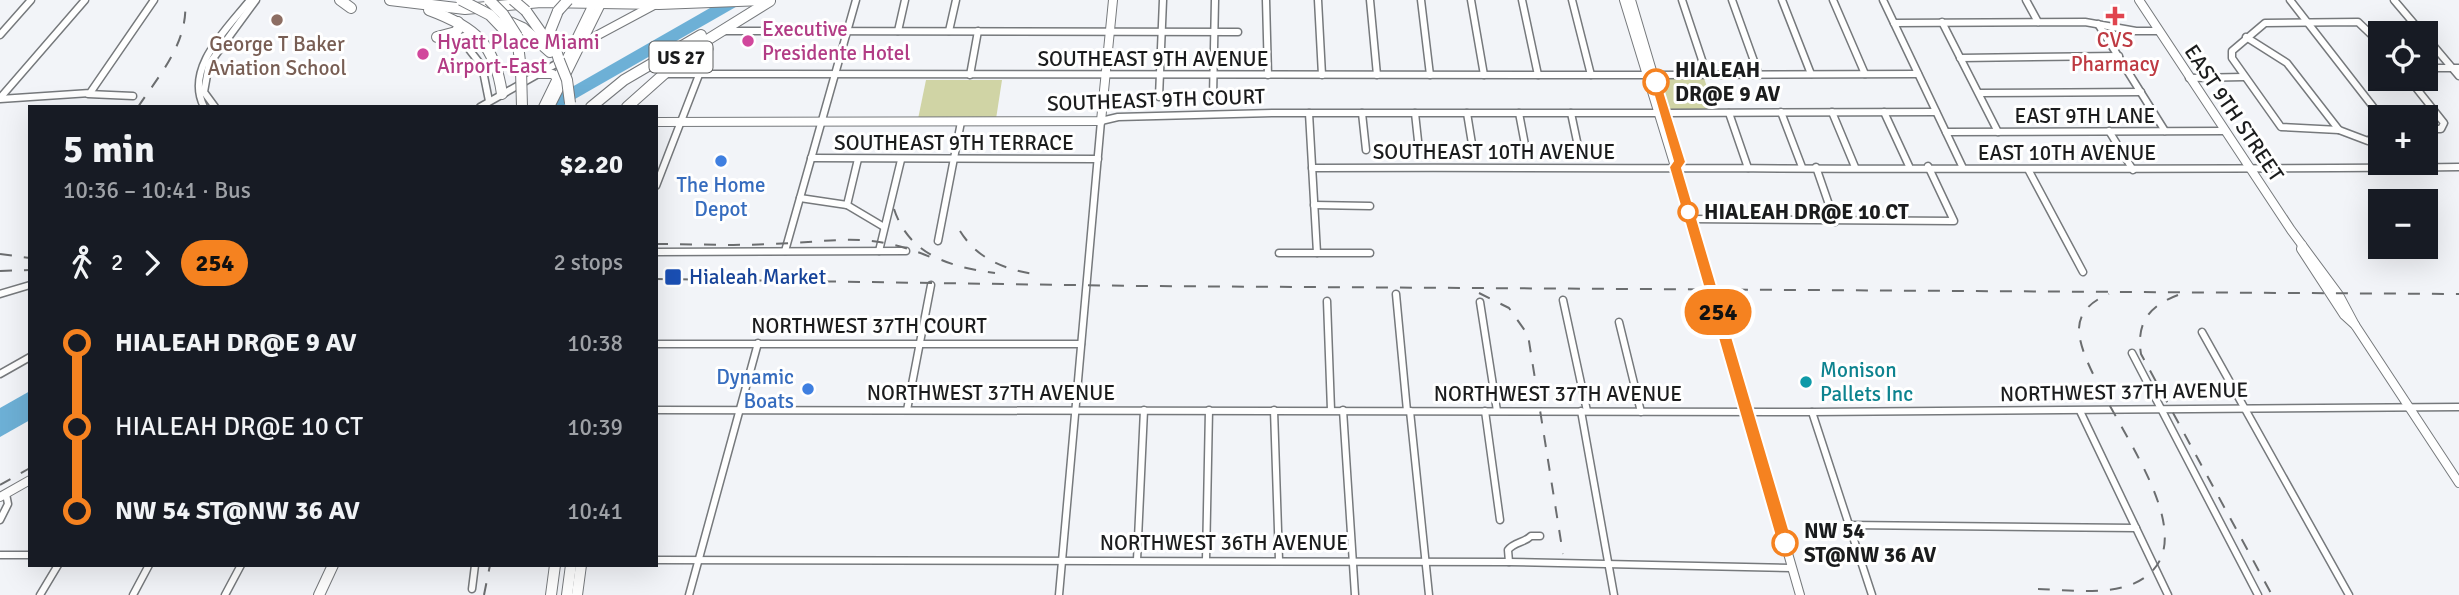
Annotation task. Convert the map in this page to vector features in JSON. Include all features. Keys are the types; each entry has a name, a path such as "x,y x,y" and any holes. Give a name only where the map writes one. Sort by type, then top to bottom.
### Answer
{"highway":[{"path":"340,0 352,8"},
{"path":"390,0 454,9 513,23 528,31 563,59 569,105"},
{"path":"432,0 495,0"},
{"path":"461,0 490,15 515,37"},
{"path":"489,0 503,14 521,55 522,105"},
{"path":"513,0 526,11 564,71"},
{"path":"553,50 550,31 558,11 568,0"},
{"name":"US 27","path":"623,105 701,35 734,11 757,0"},
{"path":"454,9 534,2 659,4 769,0"},
{"name":"US 27","path":"623,105 719,30 769,0"},
{"path":"718,2 734,11"},
{"path":"417,4 471,28 496,62 502,94"},
{"path":"437,37 456,32 460,26 458,22"},
{"path":"593,105 624,80 701,35"},
{"path":"461,39 471,36 480,38"},
{"path":"318,595 332,567"},
{"path":"551,595 555,567"},
{"path":"568,595 571,567"},
{"path":"577,595 581,567"}],"main road":[{"path":"1101,121 1113,0"},
{"path":"1623,0 1638,50 1662,112 1671,163 1675,167 1748,411 1800,595"},
{"path":"1631,0 1649,75"},
{"name":"EAST 9TH STREET","path":"2139,0 2302,246 2301,249 2334,293 2459,483"},
{"path":"551,105 591,25 600,1"},
{"path":"544,105 557,79 563,59 600,1"},
{"path":"563,59 632,12 632,7 627,4"},
{"path":"591,25 597,29 612,26 659,4"},
{"path":"581,27 582,44"},
{"path":"539,74 553,75 557,79"},
{"name":"SOUTHEAST 9TH COURT","path":"658,122 1101,121"},
{"path":"3,496 28,481"}],"street":[{"path":"0,35 31,0"},
{"path":"0,99 85,0"},
{"path":"89,94 154,0"},
{"path":"203,105 195,89 206,64 250,0"},
{"path":"214,105 204,89 206,64 256,0"},
{"path":"785,251 856,0"},
{"path":"898,31 905,0"},
{"path":"949,31 956,0"},
{"path":"1159,97 1163,0"},
{"path":"1213,97 1215,0"},
{"path":"1266,0 1268,75"},
{"path":"1318,0 1322,75"},
{"path":"1370,0 1377,75"},
{"path":"1421,0 1430,75"},
{"path":"1471,0 1484,75"},
{"path":"1522,0 1538,75"},
{"path":"1572,0 1591,75"},
{"path":"1682,0 1707,75"},
{"path":"1732,0 1759,75"},
{"path":"1782,0 1811,74"},
{"path":"1833,0 1865,74"},
{"path":"1883,0 1963,168"},
{"path":"2026,0 2038,22"},
{"path":"2290,0 2372,105"},
{"path":"2394,0 2412,21"},
{"path":"1942,22 1998,132"},
{"path":"1894,23 2038,22 2098,24 2136,31 2159,31"},
{"path":"2368,32 2358,22 2265,23 2232,51 2232,58 2278,125 2293,130 2339,130 2368,141"},
{"path":"2098,24 2165,131"},
{"path":"719,30 1238,32"},
{"path":"970,75 978,32"},
{"path":"2246,37 2287,63 2339,130"},
{"path":"461,39 481,63 489,101"},
{"path":"658,181 709,49"},
{"path":"2438,50 2459,76"},
{"path":"1960,58 2119,56"},
{"path":"483,105 563,59"},
{"name":"SOUTHEAST 9TH AVENUE","path":"661,74 1918,74"},
{"path":"2189,78 2244,77"},
{"path":"2419,91 2430,105"},
{"path":"1979,93 2141,92"},
{"path":"0,99 89,94 133,96"},
{"path":"1781,112 1802,167"},
{"path":"1832,112 1855,167"},
{"path":"1884,112 1909,166"},
{"name":"SOUTHEAST 9TH COURT","path":"1101,121 1118,117 1309,113 1936,112"},
{"path":"1309,113 1317,253"},
{"path":"1362,113 1366,150"},
{"path":"1415,113 1419,150"},
{"path":"1467,113 1473,150"},
{"path":"1519,113 1526,150"},
{"path":"1571,113 1579,150"},
{"path":"1729,113 1748,167"},
{"path":"2438,114 2444,127 2438,128"},
{"path":"1059,595 1101,121"},
{"path":"938,241 961,122"},
{"path":"2109,131 2133,170"},
{"name":"EAST 9TH LANE","path":"1945,132 2225,131"},
{"name":"SOUTHEAST 9TH TERRACE","path":"811,158 1098,159"},
{"path":"847,205 858,159"},
{"path":"879,251 901,159"},
{"path":"1690,219 1954,221 1928,166"},
{"name":"EAST 10TH AVENUE","path":"1675,167 1928,166 2029,171 2459,167"},
{"name":"SOUTHEAST 10TH AVENUE","path":"1312,168 1675,167"},
{"path":"1816,167 1835,222"},
{"path":"2029,171 2083,272"},
{"path":"800,198 847,205 884,227"},
{"path":"1314,205 1370,206"},
{"path":"658,252 906,251"},
{"path":"1279,253 1370,253"},
{"path":"907,410 931,285"},
{"path":"0,294 28,286"},
{"path":"1396,294 1429,595"},
{"path":"1563,300 1614,595"},
{"path":"1327,301 1331,410"},
{"path":"1480,302 1497,411"},
{"path":"1619,322 1641,412"},
{"path":"2202,332 2349,595"},
{"name":"NORTHWEST 37TH COURT","path":"658,344 1081,344"},
{"path":"689,595 758,344"},
{"path":"2132,353 2258,595"},
{"path":"0,374 28,358"},
{"name":"NORTHWEST 37TH AVENUE","path":"658,410 1812,412 2459,407"},
{"path":"1137,560 1144,410"},
{"path":"1206,560 1209,410"},
{"path":"1274,410 1279,560"},
{"path":"1343,410 1355,595"},
{"path":"1485,411 1500,520"},
{"path":"2080,411 2168,595"},
{"path":"1812,412 1872,595"},
{"path":"0,520 8,504 3,496"},
{"path":"1849,525 2136,528"},
{"path":"1509,562 1508,550 1512,545 1525,542 1531,536 1540,536"},
{"path":"0,555 28,555"},
{"name":"NORTHWEST 36TH AVENUE","path":"658,560 1608,562 1792,568"},
{"path":"40,595 57,567"},
{"path":"133,595 148,567"},
{"path":"225,595 240,567"},
{"path":"472,589 475,567"}],"green space":[{"path":"1658,78 1704,78 1714,109 1667,109"},
{"path":"926,80 1002,80 996,119 918,119"}],"water":[{"path":"724,0 748,0 564,105 540,105"},
{"path":"28,392 28,421 0,437 0,408"}],"railway":[{"path":"139,105 178,44 185,15 185,0"},
{"path":"894,209 910,238 933,256 962,267 995,273"},
{"path":"960,231 975,249 994,262 1039,275"},
{"path":"658,244 756,245 835,240 872,241 891,244 935,259"},
{"path":"0,254 28,258"},
{"path":"0,271 28,270"},
{"path":"658,279 1140,286 2459,294"},
{"path":"1479,293 1509,308 1528,335 1563,554"},
{"path":"2038,589 2111,590 2133,584 2158,563 2165,535 2158,501 2085,355 2079,328 2082,316 2089,306 2109,294"},
{"path":"2178,295 2159,304 2147,317 2141,333 2141,354 2272,595"},
{"path":"0,485 28,469"},
{"path":"484,595 490,567"}],"bus line":[{"name":"254","path":"1656,82 1679,162 1675,167 1785,543"}],"place":[{"name":"CVS Pharmacy","path":"2115,16"},
{"name":"George T Baker Aviation School","path":"277,20"},
{"name":"Executive Presidente Hotel","path":"748,41"},
{"name":"Hyatt Place Miami Airport-East","path":"423,54"},
{"name":"HIALEAH DR@E 9 AV","path":"1656,82"},
{"name":"The Home Depot","path":"721,161"},
{"name":"HIALEAH DR@E 10 CT","path":"1688,212"},
{"name":"Hialeah Market","path":"673,277"},
{"name":"Monison Pallets Inc","path":"1806,382"},
{"name":"Dynamic Boats","path":"808,389"},
{"name":"NW 54 ST@NW 36 AV","path":"1785,543"}]}
